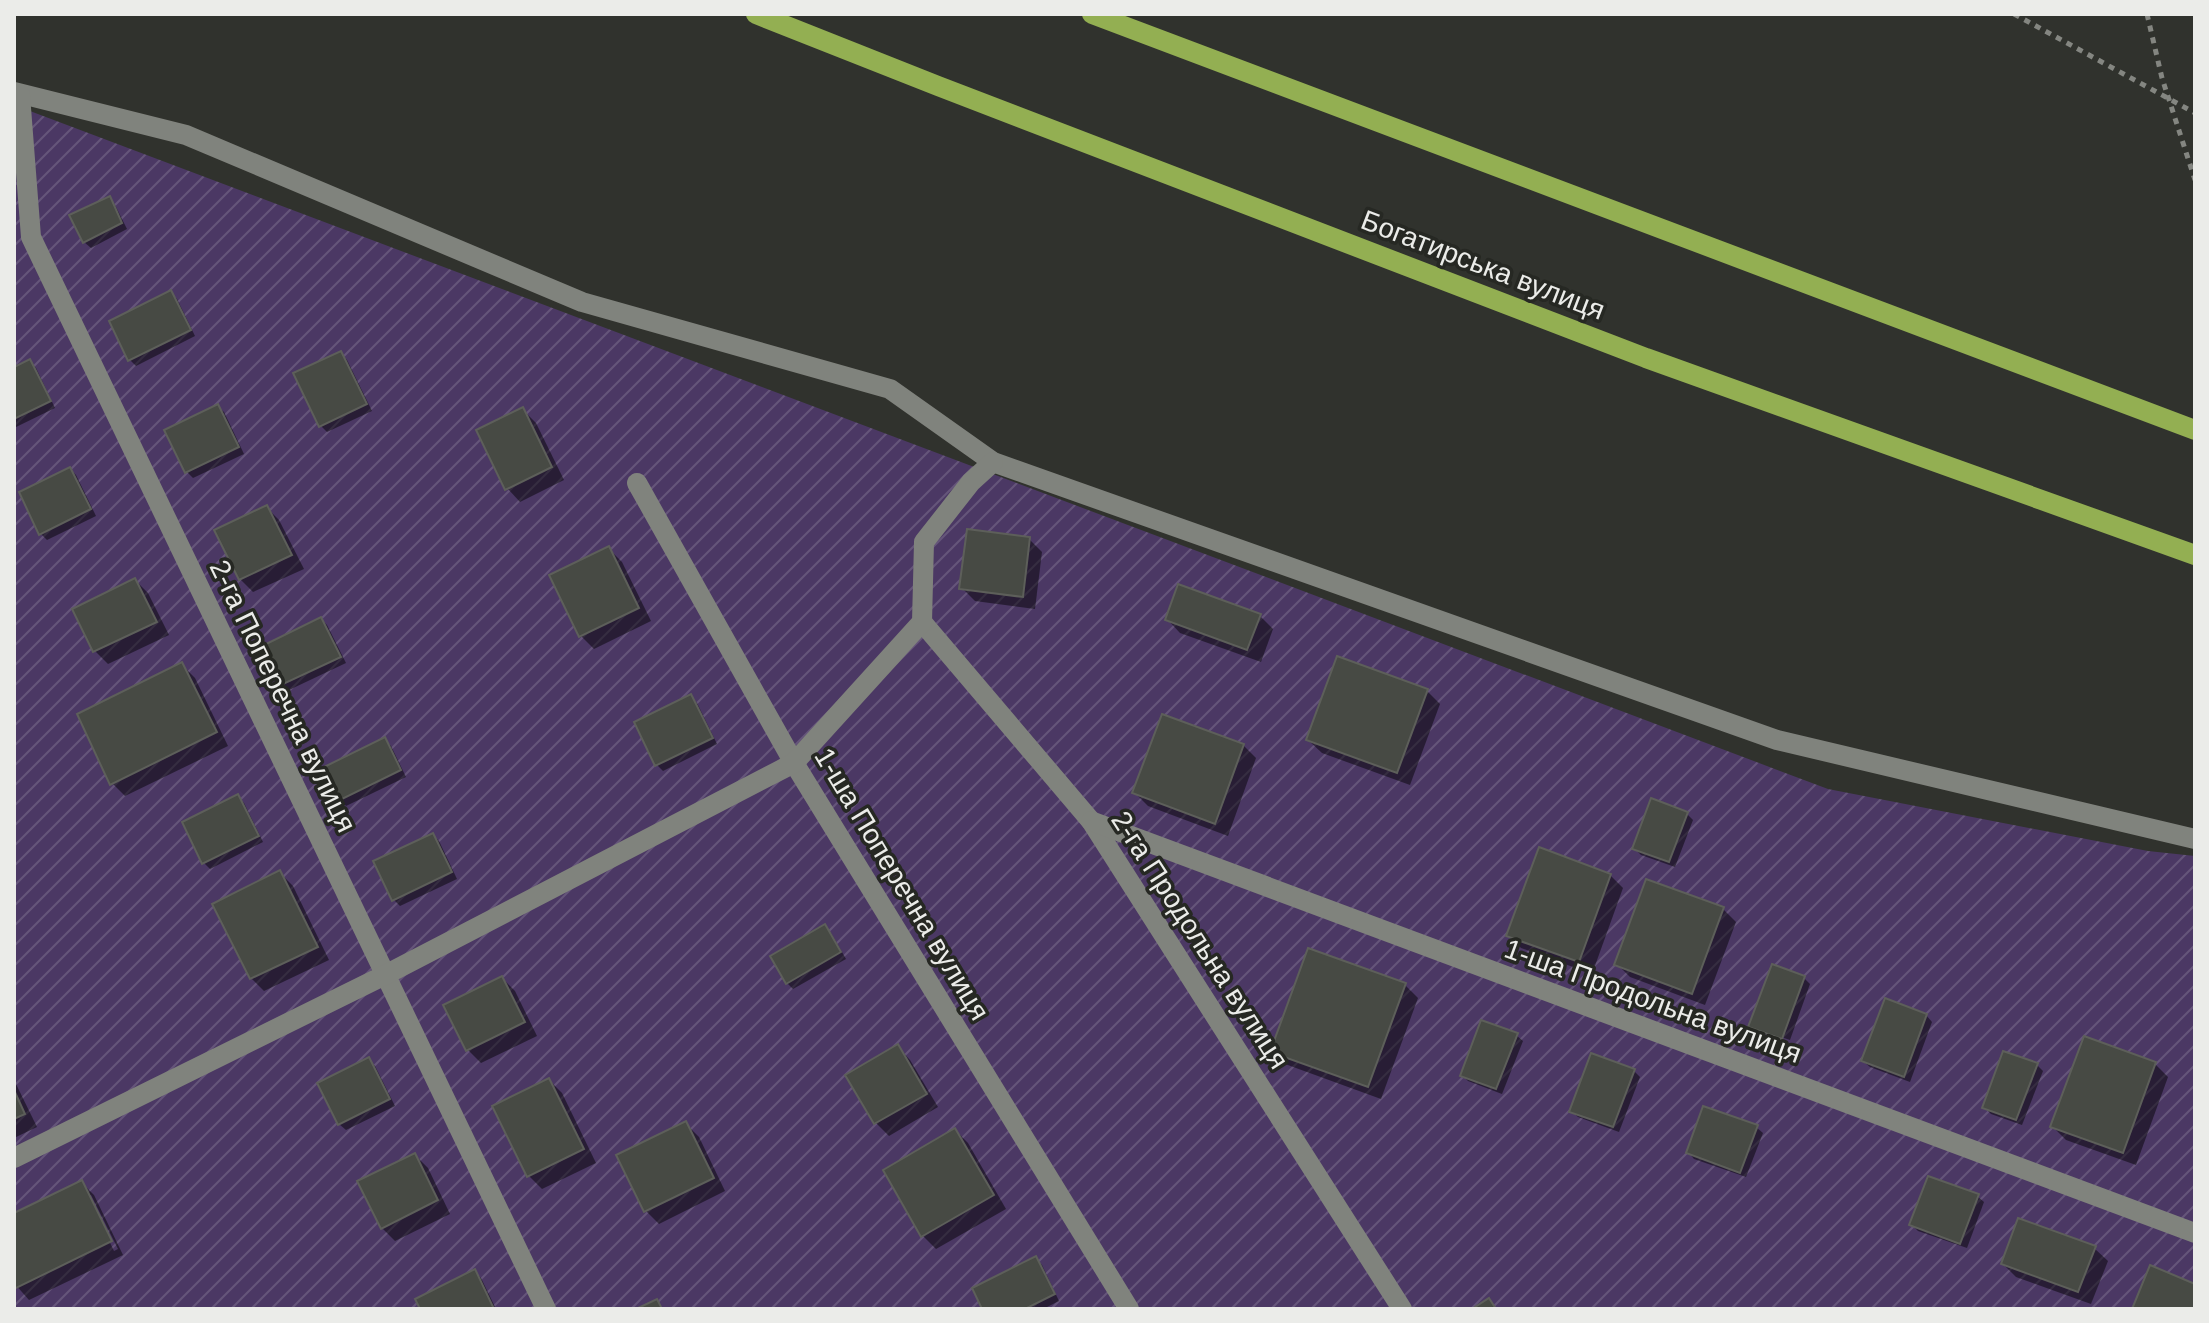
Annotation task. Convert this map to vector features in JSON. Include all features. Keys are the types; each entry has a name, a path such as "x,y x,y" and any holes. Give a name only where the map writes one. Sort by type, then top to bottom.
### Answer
{"main road":[{"name":"Богатирська вулиця","path":"756,14 1646,358 2195,555"},
{"path":"1092,14 2195,430"}],"street":[{"path":"17,93 186,135 582,302 890,389 993,462 1777,740 2195,839"},
{"name":"2-га Поперечна вулиця","path":"17,93 31,237 546,1309"},
{"path":"14,1158 387,974 794,763 922,622 924,542 971,482 993,462"},
{"name":"1-ша Поперечна вулиця","path":"637,483 794,763 1129,1309"},
{"name":"2-га Продольна вулиця","path":"922,622 1091,821 1402,1309"},
{"name":"1-ша Продольна вулиця","path":"1091,821 2195,1233"}],"path":[{"path":"2014,14 2195,113"},
{"path":"2147,14 2168,98 2195,180"}],"shaded area":[{"path":"14,105 1828,789 2148,851 2195,856 2195,1309 14,1309"}],"building":[{"path":"110,196 122,223 83,243 69,215"},
{"path":"171,290 191,330 128,361 109,321"},
{"path":"341,351 367,404 319,427 293,373"},
{"path":"30,359 51,401 14,419 14,367"},
{"path":"218,404 239,447 185,473 164,430"},
{"path":"523,407 552,467 505,490 476,430"},
{"path":"70,467 91,509 39,535 19,492"},
{"path":"267,505 292,555 239,580 214,530"},
{"path":"967,529 1030,537 1023,597 959,589"},
{"path":"609,546 639,608 579,637 549,575"},
{"path":"135,578 157,622 93,652 72,609"},
{"path":"1178,584 1261,614 1247,650 1165,620"},
{"path":"321,617 341,657 281,685 262,646"},
{"path":"1337,656 1428,689 1397,773 1306,740"},
{"path":"182,662 217,732 110,785 77,714"},
{"path":"691,694 713,738 655,766 634,722"},
{"path":"1162,714 1244,744 1215,824 1132,793"},
{"path":"385,737 401,770 338,801 322,768"},
{"path":"238,794 259,836 202,864 182,822"},
{"path":"1651,798 1688,812 1669,862 1632,849"},
{"path":"433,833 452,872 392,901 373,861"},
{"path":"1539,847 1611,874 1579,962 1506,936"},
{"path":"280,870 318,947 250,979 212,904"},
{"path":"1646,879 1724,907 1692,994 1614,965"},
{"path":"825,924 841,952 786,984 770,956"},
{"path":"1308,948 1406,983 1368,1087 1270,1052"},
{"path":"1772,964 1805,976 1782,1039 1748,1027"},
{"path":"502,976 525,1022 466,1051 443,1005"},
{"path":"1885,998 1927,1014 1904,1077 1861,1061"},
{"path":"1481,1020 1518,1033 1496,1089 1460,1076"},
{"path":"2084,1036 2156,1062 2123,1153 2050,1127"},
{"path":"898,1044 927,1094 874,1124 845,1075"},
{"path":"2003,1051 2038,1063 2016,1120 1982,1108"},
{"path":"1591,1053 1635,1069 1613,1127 1569,1112"},
{"path":"369,1057 390,1099 338,1125 317,1083"},
{"path":"549,1078 584,1149 527,1177 492,1106"},
{"path":"14,1090 25,1114 14,1119"},
{"path":"1703,1106 1758,1125 1740,1173 1686,1153"},
{"path":"686,1121 714,1178 644,1212 616,1155"},
{"path":"955,1128 994,1195 921,1237 883,1170"},
{"path":"415,1153 438,1200 381,1229 357,1181"},
{"path":"1928,1176 1979,1194 1960,1244 1909,1225"},
{"path":"82,1180 112,1241 14,1289 14,1213"},
{"path":"2018,1218 2096,1246 2078,1292 2001,1264"},
{"path":"1036,1256 1055,1294 1025,1309 982,1309 972,1288"},
{"path":"2150,1265 2195,1284 2195,1309 2132,1309"},
{"path":"475,1269 494,1309 420,1309 415,1299"},
{"path":"1489,1298 1496,1309 1472,1309"},
{"path":"657,1299 662,1309 636,1309"}]}
